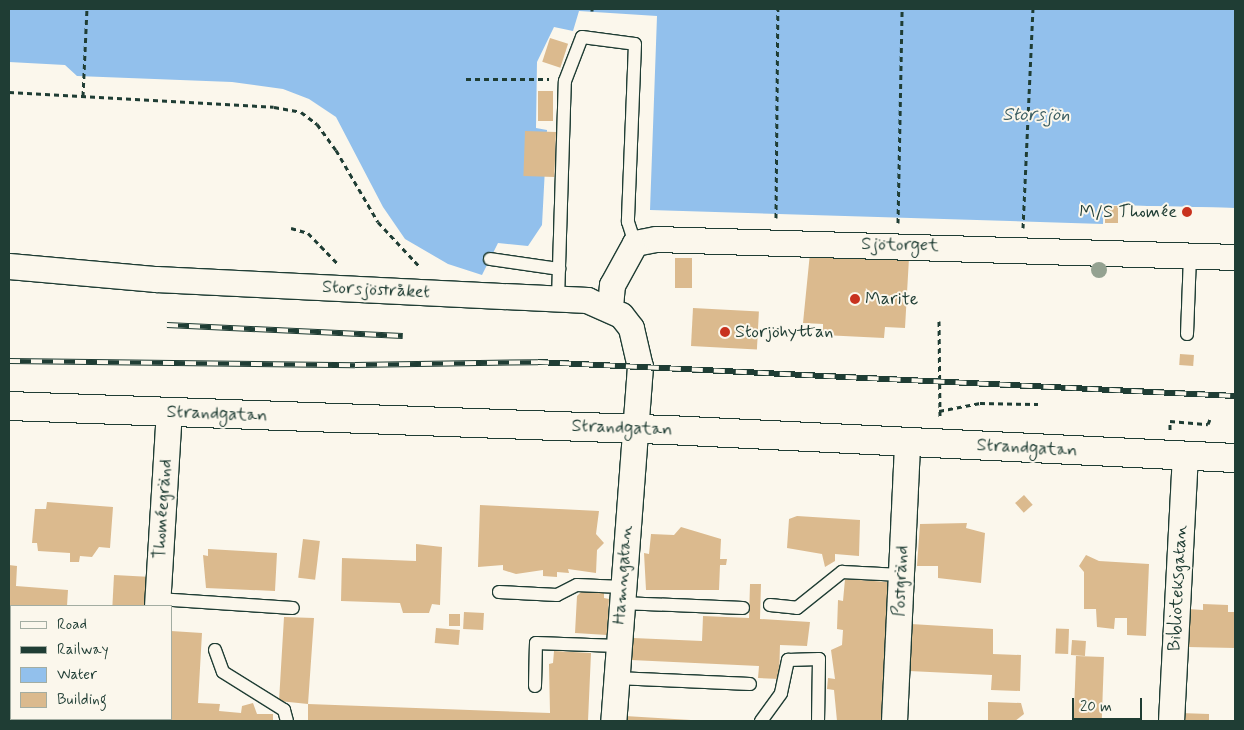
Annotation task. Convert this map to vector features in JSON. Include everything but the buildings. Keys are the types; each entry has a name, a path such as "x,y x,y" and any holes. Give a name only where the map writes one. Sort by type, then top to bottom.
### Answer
{"main road":[{"name":"Strandgatan","path":"9,406 634,429 1235,458"}],"street":[{"name":"Sjötorget","path":"635,243 656,239 1235,257"},
{"path":"634,429 640,366 637,344 631,328 610,307 612,285 635,243"},
{"name":"Storsjöstråket","path":"9,266 356,289 558,299 610,307"},
{"name":"Thoméegränd","path":"158,602 169,412"},
{"name":"Hamngatan","path":"613,721 634,429"},
{"name":"Postgränd","path":"894,721 907,441"},
{"name":"Biblioteksgatan","path":"1171,721 1185,456"}],"lane":[{"path":"558,299 564,81 582,38 635,44 628,222 635,243"},
{"path":"1187,334 1190,255"},
{"path":"490,259 559,269"},
{"path":"770,605 797,608 842,572 901,575"},
{"path":"498,592 557,595 577,585 621,595 743,608"},
{"path":"158,602 293,608"},
{"path":"535,686 536,643 618,646"},
{"path":"215,650 223,672 284,710 287,721"},
{"path":"761,721 781,693 788,660 819,659 818,721"},
{"path":"616,678 750,684"}],"path":[{"path":"83,96 86,9"},
{"path":"776,214 778,9"},
{"path":"898,218 902,9"},
{"path":"1024,222 1033,9"},
{"path":"466,79 564,81"},
{"path":"9,92 301,112 317,124 336,150 395,243 454,294"},
{"path":"291,228 301,228 321,244 356,289"},
{"path":"939,321 938,411 942,443"},
{"path":"938,411 980,403 1038,404"}],"water":[{"name":"Storsjön","path":"9,9 1235,9 1235,208 1104,205 1103,224 650,210 657,16 579,11 573,31 554,27 537,62 536,128 547,130 542,225 528,246 498,243 482,275 448,264 405,239 383,207 336,117 309,99 283,89 232,82 77,76 65,65 9,62"}],"pier":[{"path":"1104,205 1235,208 1235,210 1106,207 1103,224"}],"railway":[{"path":"167,325 403,336"},
{"path":"9,361 355,365 538,362 1235,396"}],"place":[{"name":"M/S Thomée","path":"1187,212"},
{"name":"Marite","path":"855,299"},
{"name":"Storjöhyttan","path":"725,332"}]}
